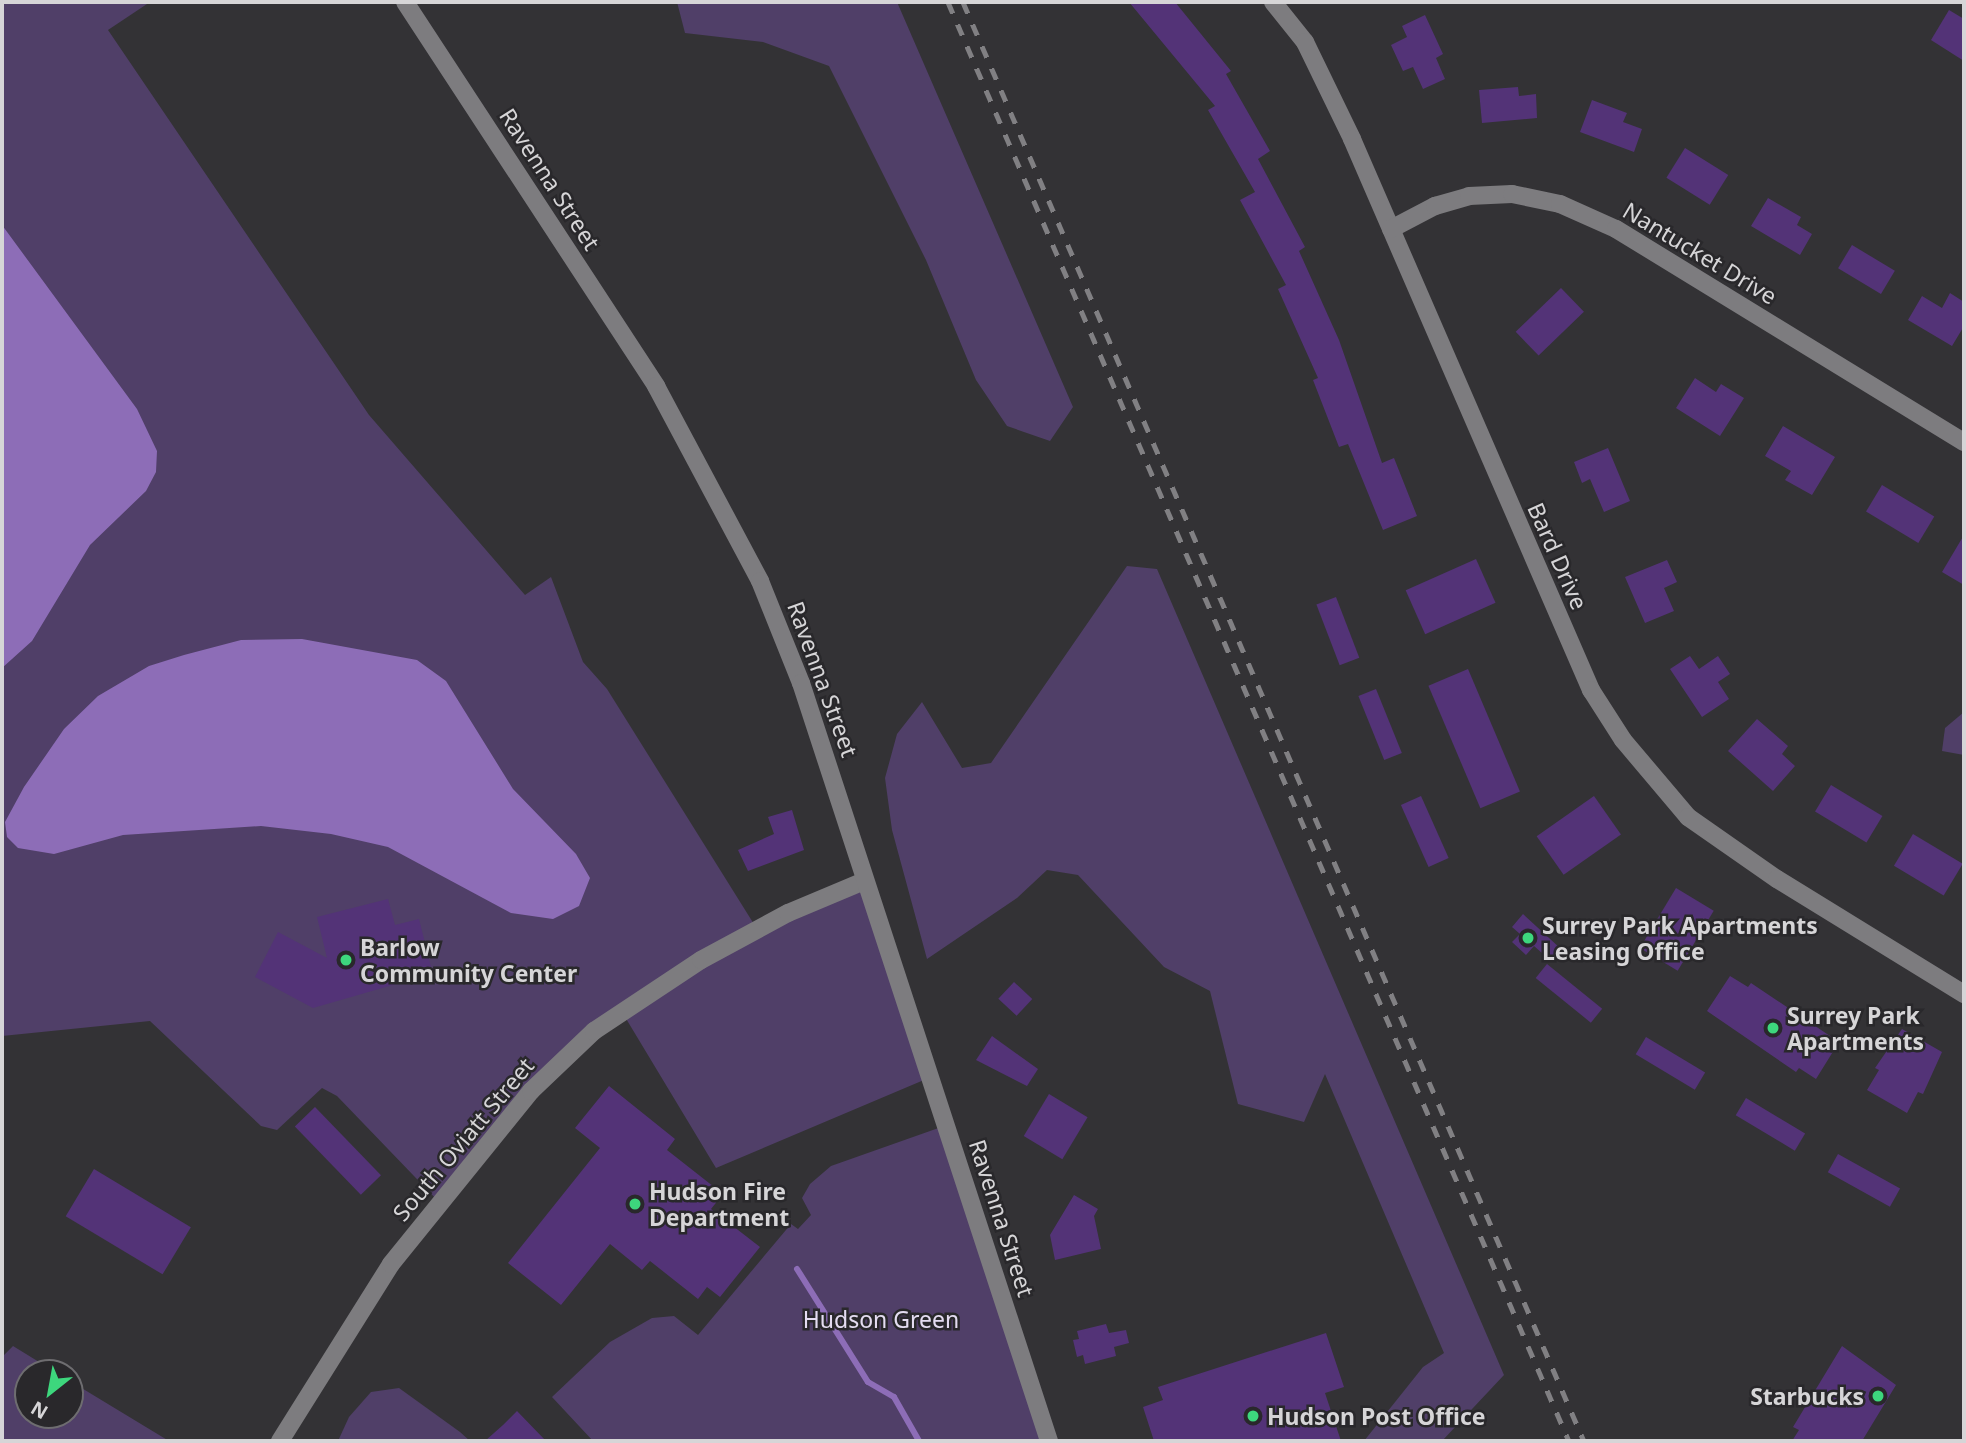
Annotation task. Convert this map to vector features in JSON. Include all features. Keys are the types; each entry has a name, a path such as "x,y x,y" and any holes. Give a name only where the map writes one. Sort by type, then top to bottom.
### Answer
{"street":[{"name":"Ravenna Street","path":"405,2 656,386 705,469 760,580 801,683 1049,1441"},
{"name":"Bard Drive","path":"1273,2 1305,42 1391,229 1591,690 1623,740 1684,813 1710,833 1964,994"},
{"name":"Nantucket Drive","path":"1391,229 1434,206 1481,195 1532,196 1570,207 1630,238 1964,442"},
{"name":"South Oviatt Street","path":"280,1441 391,1264 531,1091 594,1031 701,960 788,913 864,881"}],"green space":[{"path":"2,2 150,2 108,30 369,415 525,595 551,577 583,662 607,689 757,929 864,881 931,1077 716,1168 622,1012 594,1031 439,1202 337,1096 322,1088 277,1130 261,1126 150,1021 2,1036"},
{"path":"677,2 897,2 1073,407 1050,441 1007,426 976,380 926,260 829,66 763,42 685,33"},
{"path":"1127,566 1157,569 1504,1375 1442,1441 1364,1441 1423,1367 1444,1353 1325,1074 1304,1122 1238,1104 1210,991 1164,967 1078,875 1047,870 1017,898 927,959 892,830 885,778 897,734 922,702 962,768 991,763"},
{"path":"1964,712 1964,755 1942,751 1945,728"},
{"name":"Hudson Green","path":"947,1125 1049,1441 593,1441 552,1397 610,1342 652,1318 674,1316 698,1335 791,1224 798,1229 811,1215 802,1198 810,1184 831,1166"},
{"path":"13,1346 34,1359 14,1359 14,1429 84,1429 84,1389 169,1441 2,1441 2,1357"},
{"path":"399,1388 470,1441 338,1441 349,1417 371,1392"}],"shaded area":[{"path":"2,225 137,409 157,451 156,472 146,491 90,545 32,641 2,668"},
{"path":"302,639 417,660 446,681 513,789 576,854 590,878 579,906 553,919 511,913 388,847 331,834 261,826 123,835 54,854 18,848 7,837 5,822 24,787 64,729 98,696 149,666 184,655 241,640"}],"building":[{"path":"1129,2 1175,2 1231,71 1226,74 1270,151 1258,159 1305,247 1299,251 1339,340 1382,463 1394,458 1417,516 1383,530 1348,444 1339,447 1313,380 1318,378 1278,289 1286,285 1240,200 1255,192 1208,110 1215,106"},
{"path":"1949,10 1964,19 1964,61 1931,40"},
{"path":"1425,15 1443,54 1436,58 1445,79 1423,89 1413,67 1403,71 1391,45 1407,37 1402,26"},
{"path":"1518,87 1519,96 1536,94 1537,118 1482,123 1479,90"},
{"path":"1592,100 1627,113 1623,122 1642,129 1634,152 1580,132"},
{"path":"1685,148 1728,175 1710,205 1666,178"},
{"path":"1768,198 1801,217 1797,225 1812,234 1800,255 1751,226"},
{"path":"1852,245 1895,271 1881,294 1838,268"},
{"path":"1561,288 1584,312 1539,356 1516,332"},
{"path":"1950,293 1964,302 1964,326 1952,346 1908,320 1922,296 1942,308"},
{"path":"1695,378 1716,392 1721,384 1744,398 1720,436 1676,408"},
{"path":"1783,426 1835,457 1812,495 1785,480 1791,471 1765,456"},
{"path":"1608,448 1630,501 1604,512 1590,479 1582,483 1574,462"},
{"path":"1882,485 1934,516 1918,543 1866,512"},
{"path":"1964,535 1964,585 1942,572"},
{"path":"1476,559 1496,603 1425,634 1406,590"},
{"path":"1667,560 1677,582 1664,588 1674,611 1645,623 1625,577"},
{"path":"1336,597 1359,658 1340,665 1316,605"},
{"path":"1690,656 1699,669 1718,656 1730,674 1718,682 1729,699 1702,717 1670,669"},
{"path":"1468,669 1520,791 1480,808 1428,686"},
{"path":"1376,689 1402,753 1384,760 1358,696"},
{"path":"1757,719 1788,746 1782,754 1795,766 1773,791 1728,751"},
{"path":"1831,785 1882,816 1866,842 1815,812"},
{"path":"1421,796 1449,858 1429,867 1401,805"},
{"path":"1594,796 1621,835 1564,875 1537,836"},
{"path":"792,810 804,850 748,871 738,850 774,834 768,817"},
{"path":"1913,834 1963,864 1944,896 1894,866"},
{"path":"1676,888 1714,911 1678,971 1640,948"},
{"name":"Barlow Community Center","path":"388,899 395,925 419,919 431,967 416,971 417,978 313,1008 255,977 278,932 327,958 317,917"},
{"name":"Surrey Park Apartments Leasing Office","path":"1523,914 1561,949 1551,961 1534,946 1526,955 1512,942 1520,934 1512,927"},
{"path":"1547,964 1602,1009 1591,1023 1536,978"},
{"name":"Surrey Park Apartments","path":"1730,976 1748,987 1751,983 1839,1042 1816,1079 1799,1068 1796,1072 1707,1011"},
{"path":"1014,982 1032,999 1017,1016 998,999"},
{"name":"Surrey Park Apartments","path":"1902,1029 1942,1052 1923,1094 1918,1092 1907,1113 1867,1090 1879,1070 1875,1068"},
{"path":"992,1036 1038,1069 1027,1086 976,1060"},
{"path":"1646,1037 1705,1073 1695,1090 1636,1054"},
{"name":"Hudson Fire Department","path":"609,1086 675,1139 667,1150 723,1194 711,1209 760,1247 720,1297 707,1287 698,1299 650,1261 642,1270 610,1244 561,1305 508,1263 600,1148 575,1128"},
{"path":"1049,1094 1088,1117 1062,1159 1024,1136"},
{"path":"1746,1098 1805,1134 1795,1151 1736,1115"},
{"path":"315,1107 381,1175 361,1195 295,1126"},
{"path":"1838,1154 1900,1188 1890,1207 1828,1172"},
{"path":"94,1169 191,1227 163,1274 66,1216"},
{"path":"1074,1195 1098,1209 1094,1216 1101,1249 1055,1260 1050,1235"},
{"path":"1106,1324 1109,1333 1126,1330 1129,1343 1114,1347 1116,1356 1085,1364 1083,1355 1077,1357 1073,1340 1079,1339 1077,1331"},
{"path":"1326,1333 1344,1387 1325,1393 1341,1441 1154,1441 1143,1407 1163,1400 1158,1387"},
{"path":"1842,1346 1896,1385 1862,1441 1792,1441 1799,1430 1793,1427"},
{"path":"517,1411 546,1441 485,1441 503,1425"}],"waterway":[{"path":"797,1269 868,1382 894,1397 919,1441"}],"railway":[{"path":"948,2 1569,1441"},
{"path":"963,2 1584,1441"}],"place":[{"name":"Surrey Park Apartments Leasing Office","path":"1528,938"},
{"name":"Barlow Community Center","path":"346,960"},
{"name":"Surrey Park Apartments","path":"1773,1028"},
{"name":"Hudson Fire Department","path":"635,1204"},
{"name":"Starbucks","path":"1878,1396"},
{"name":"Hudson Post Office","path":"1253,1416"}]}
